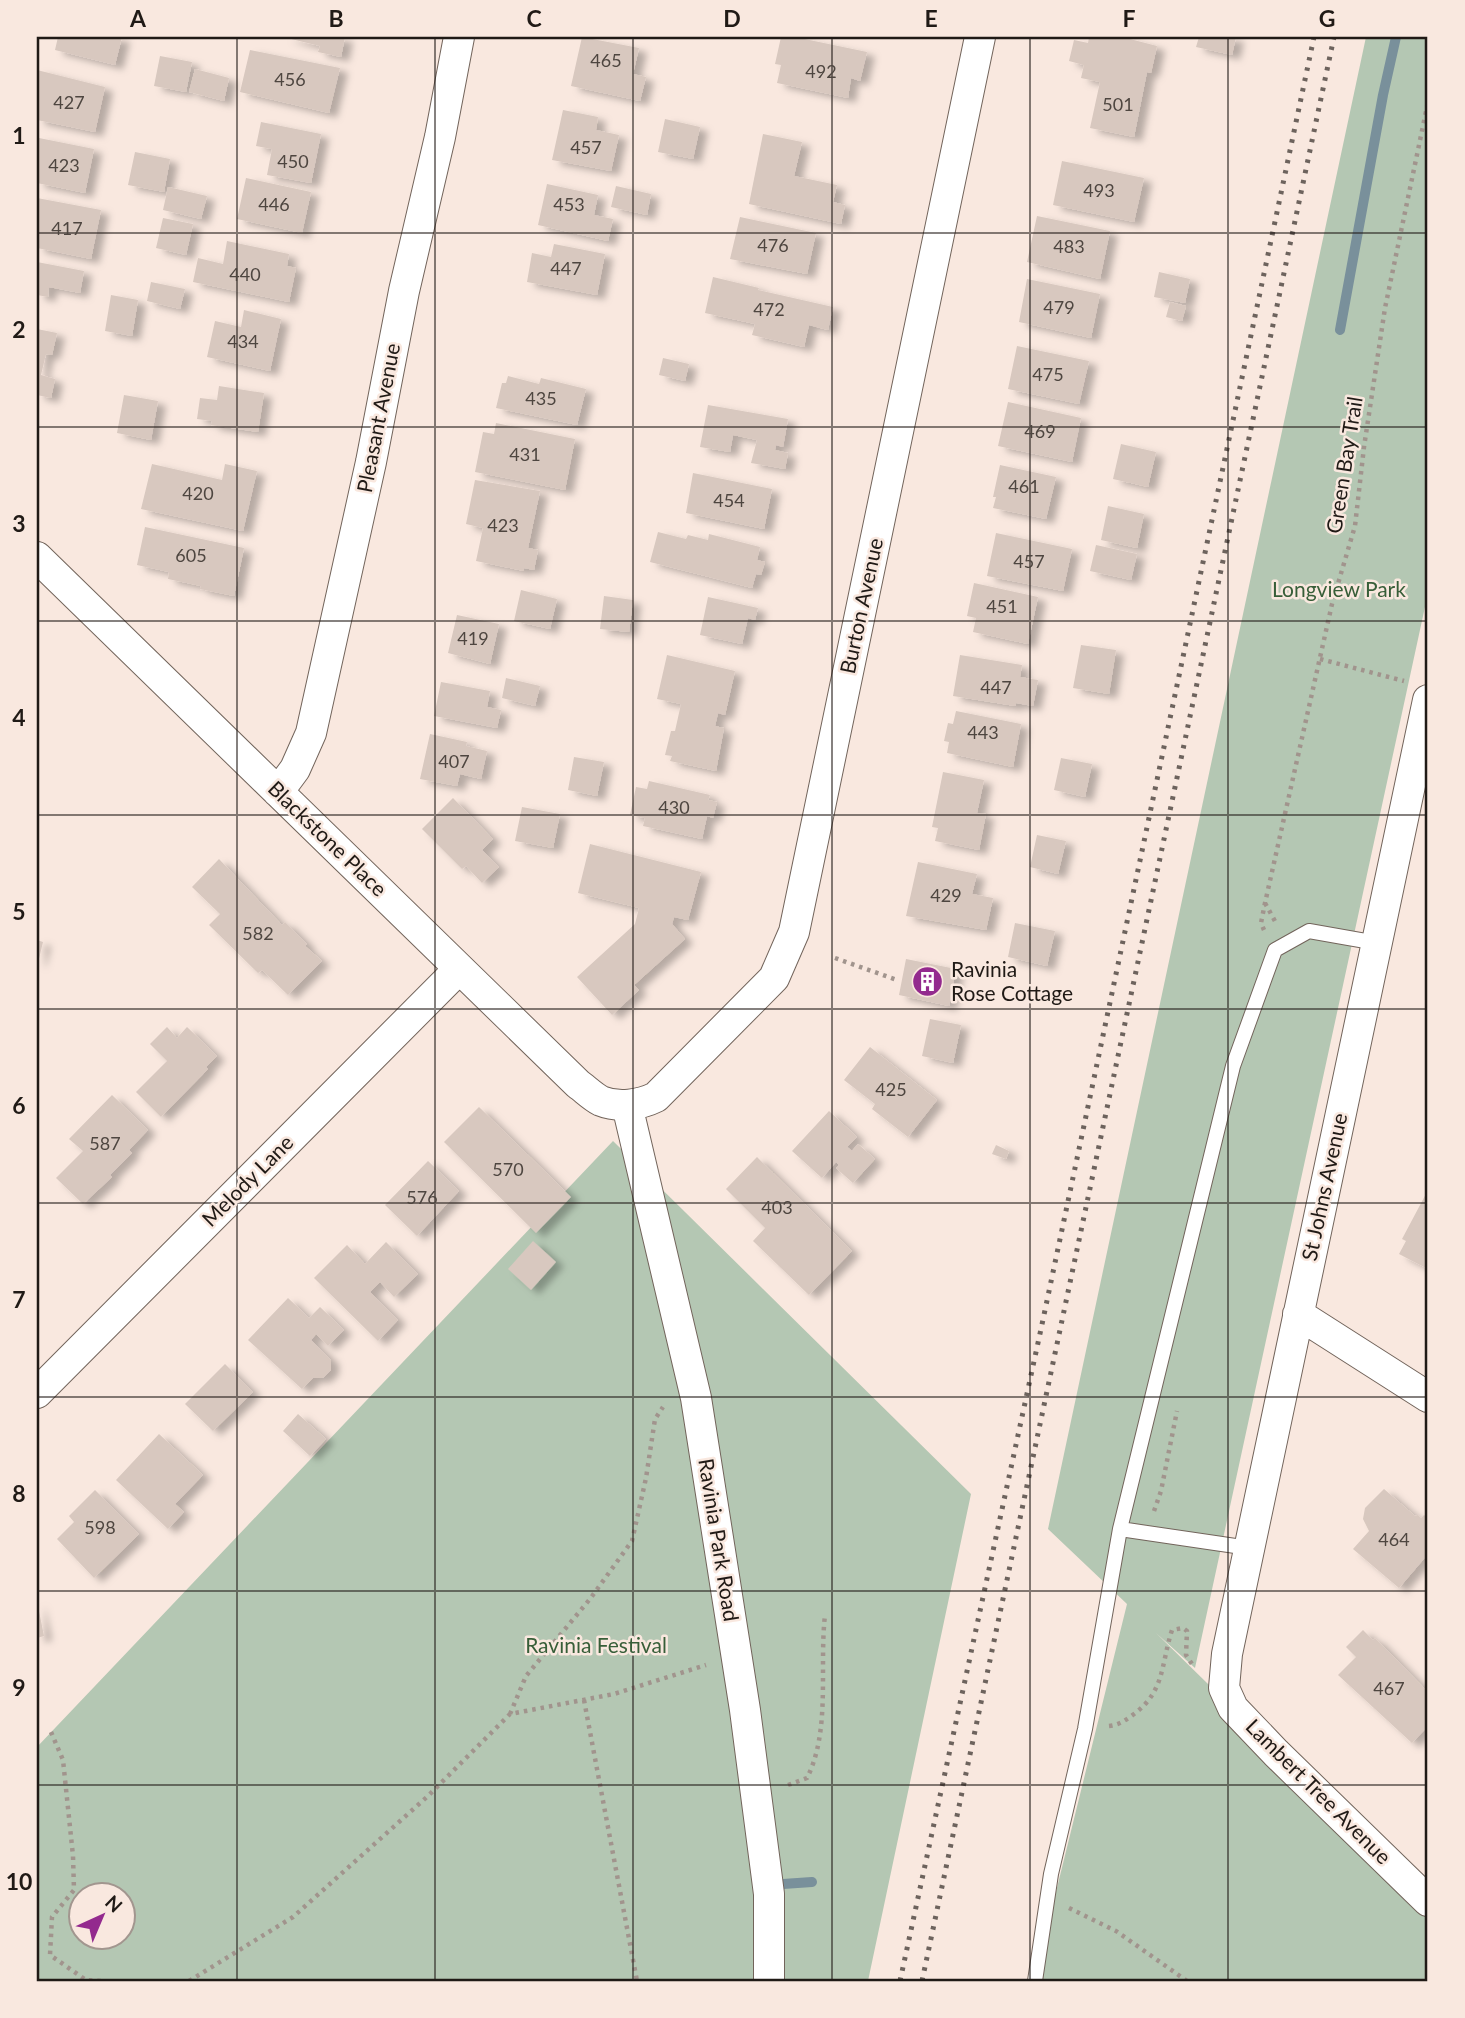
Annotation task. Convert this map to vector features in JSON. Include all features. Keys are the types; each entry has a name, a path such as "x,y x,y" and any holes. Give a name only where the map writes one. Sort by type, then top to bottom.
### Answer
{"street":[{"name":"Pleasant Avenue","path":"278,792 295,769 311,733 372,462 404,291 440,137 459,37"},
{"name":"Burton Avenue","path":"627,1105 645,1103 656,1097 774,978 794,932 980,37"},
{"name":"Blackstone Place","path":"37,557 578,1084 601,1101 627,1105"},
{"name":"St Johns Avenue","path":"1225,1675 1249,1548 1377,943 1422,692"},
{"name":"Melody Lane","path":"37,1393 459,969"},
{"name":"Ravinia Park Road","path":"627,1105 696,1398 769,1894 768,1981"},
{"path":"1298,1314 1428,1397"},
{"name":"Lambert Tree Avenue","path":"1225,1675 1224,1688 1233,1708 1276,1754 1428,1901"}],"lane":[{"path":"1035,1981 1051,1874 1085,1729 1120,1529 1233,1066 1275,950 1309,931 1377,943"},
{"path":"1120,1529 1249,1548"}],"path":[{"name":"Green Bay Trail","path":"1275,950 1261,923 1332,604 1355,526 1385,308 1428,102"},
{"path":"1320,659 1422,692"},
{"path":"835,958 897,980"},
{"path":"189,1981 293,1917 428,1796 510,1714 526,1676 590,1599 632,1541 655,1419 689,1368"},
{"path":"755,1788 790,1785 807,1778 816,1760 821,1715 825,1615"},
{"path":"1085,1729 1118,1726 1151,1698 1162,1676 1172,1630 1183,1628 1187,1631 1186,1655 1195,1668"},
{"path":"510,1714 614,1694 736,1656"},
{"path":"584,1700 637,1981"},
{"path":"51,1732 63,1760 74,1890 52,1917 50,1955 86,1980 102,1981"},
{"path":"1048,1898 1116,1931 1187,1981"}],"green space":[{"name":"Longview Park","path":"1366,37 1428,37 1428,593 1195,1668 1156,1633 1428,1900 1428,1981 1034,1981 1127,1604 1048,1529"},
{"name":"Ravinia Festival","path":"613,1141 971,1494 868,1981 37,1981 37,1747"}],"building":[{"path":"58,37 122,37 115,65 55,50"},
{"path":"283,37 345,37 341,57 318,52 320,46"},
{"path":"582,37 639,48 633,74 646,77 640,101 571,86"},
{"path":"781,37 795,37 867,52 860,81 851,78 848,98 777,83 781,65 775,64"},
{"path":"1089,37 1122,37 1157,46 1151,73 1147,72 1134,137 1090,128 1100,82 1081,78 1084,65 1069,61 1074,40 1088,43"},
{"path":"1199,37 1236,37 1232,55 1196,47"},
{"path":"250,50 340,68 329,113 240,92"},
{"path":"160,56 192,62 186,92 154,86"},
{"path":"195,69 229,78 224,101 189,92"},
{"path":"37,70 105,87 95,132 37,120"},
{"path":"563,110 598,117 596,130 619,135 611,171 552,160"},
{"path":"665,119 700,127 693,159 658,152"},
{"path":"261,122 321,134 311,183 267,175 272,149 256,146"},
{"path":"763,134 802,142 794,176 837,185 833,202 845,205 841,224 749,204"},
{"path":"39,138 94,149 85,193 37,183"},
{"path":"135,152 170,159 164,192 128,185"},
{"path":"1062,161 1144,178 1134,222 1053,205"},
{"path":"246,178 311,192 302,233 237,219"},
{"path":"547,184 598,195 594,215 613,219 608,241 538,225"},
{"path":"616,186 651,194 647,215 611,207"},
{"path":"168,187 207,196 201,219 163,210"},
{"path":"37,198 101,210 91,259 37,248"},
{"path":"1037,216 1110,231 1100,279 1027,262"},
{"path":"740,217 816,233 807,274 730,259"},
{"path":"163,218 193,224 186,255 156,248"},
{"path":"227,241 289,254 287,266 296,268 289,302 193,282 198,258 223,264"},
{"path":"554,244 605,254 597,295 527,282 532,253 551,257"},
{"path":"37,262 84,271 80,293 49,287 48,297 37,295"},
{"path":"1159,272 1190,279 1185,303 1154,297"},
{"path":"713,277 833,307 828,330 809,325 804,347 752,335 755,324 705,313"},
{"path":"1027,279 1100,294 1091,338 1019,322"},
{"path":"151,282 185,289 180,309 147,301"},
{"path":"111,295 138,300 132,336 105,331"},
{"path":"1170,302 1186,306 1182,321 1166,317"},
{"path":"244,310 281,319 270,371 207,357 215,321 241,327"},
{"path":"37,329 57,333 52,355 46,354 41,375 55,379 51,398 37,395"},
{"path":"1017,346 1089,361 1079,404 1008,389"},
{"path":"663,358 689,364 685,381 659,375"},
{"path":"508,376 539,384 541,378 586,389 577,425 496,408 502,383 506,383"},
{"path":"219,386 264,393 258,432 211,425 212,421 197,419 200,398 217,400"},
{"path":"124,395 158,401 151,440 117,433"},
{"path":"1008,402 1081,418 1072,462 998,446"},
{"path":"708,405 788,419 783,447 776,445 775,450 788,453 785,469 751,463 757,440 733,435 730,452 700,447"},
{"path":"496,423 575,439 565,490 475,472 483,432 494,434"},
{"path":"1121,444 1156,452 1148,487 1113,479"},
{"path":"152,464 222,480 225,464 257,471 243,531 141,509"},
{"path":"1000,465 1056,477 1046,519 993,508"},
{"path":"693,473 772,489 764,529 686,513"},
{"path":"475,480 540,491 528,548 538,550 534,570 524,568 524,571 476,561 483,528 466,524"},
{"path":"1108,506 1144,514 1137,548 1101,540"},
{"path":"145,527 244,548 234,596 168,579 169,572 137,565"},
{"path":"658,532 686,539 688,535 708,540 709,534 760,547 757,560 765,562 761,575 756,574 752,588 650,562"},
{"path":"996,533 1072,549 1063,591 987,576"},
{"path":"1096,545 1137,554 1131,580 1090,571"},
{"path":"974,583 1038,597 1028,644 973,632 976,618 967,616"},
{"path":"521,590 557,599 550,629 514,621"},
{"path":"604,596 633,600 629,632 600,629"},
{"path":"708,597 758,608 755,620 748,618 742,644 700,635"},
{"path":"457,615 499,624 490,664 448,653"},
{"path":"1081,645 1116,650 1109,694 1073,688"},
{"path":"667,655 735,671 725,715 718,713 715,726 724,728 716,771 670,761 672,756 665,755 671,731 675,731 681,704 657,699"},
{"path":"960,655 1022,665 1020,677 1038,680 1033,706 1016,703 1015,706 953,696"},
{"path":"506,678 540,686 535,706 502,698"},
{"path":"441,682 490,691 487,707 501,710 497,728 434,716"},
{"path":"956,711 1021,724 1013,767 947,753 949,742 944,741 948,723 953,724"},
{"path":"430,734 467,742 466,746 487,751 481,779 460,774 457,786 420,779"},
{"path":"574,757 604,762 597,796 568,790"},
{"path":"1061,758 1092,764 1085,797 1054,790"},
{"path":"943,772 984,780 977,813 986,814 979,850 935,841 938,828 932,827"},
{"path":"649,781 710,795 708,800 717,802 713,818 707,816 702,839 643,826 645,818 630,815 636,787 647,789"},
{"path":"453,798 493,839 482,850 499,867 482,883 466,866 462,869 422,829"},
{"path":"522,807 560,814 553,848 515,841"},
{"path":"1037,835 1066,841 1058,874 1030,867"},
{"path":"590,844 701,872 688,920 674,917 672,924 685,939 634,985 639,990 612,1015 577,977 635,924 639,908 578,893"},
{"path":"219,859 282,925 285,922 322,961 288,995 262,970 258,973 209,925 220,914 192,887"},
{"path":"918,862 977,874 972,894 993,898 986,930 906,916"},
{"path":"1015,923 1055,931 1047,966 1008,957"},
{"path":"37,940 43,942 38,963 37,963"},
{"name":"Ravinia Rose Cottage","path":"906,959 956,969 949,1006 899,995"},
{"path":"930,1019 961,1025 953,1063 922,1056"},
{"path":"167,1027 177,1038 187,1027 217,1056 206,1067 208,1069 161,1117 136,1092 167,1061 150,1044"},
{"path":"870,1047 937,1100 908,1137 872,1109 875,1104 844,1080"},
{"path":"112,1095 148,1130 129,1150 132,1153 110,1175 112,1177 83,1204 56,1178 83,1151 69,1139"},
{"path":"479,1107 571,1197 536,1233 444,1142"},
{"path":"829,1111 857,1137 847,1147 852,1151 858,1144 875,1159 853,1183 836,1168 839,1165 836,1162 822,1178 792,1151"},
{"path":"996,1145 1009,1151 1006,1159 992,1154"},
{"path":"757,1157 852,1251 809,1295 753,1241 765,1228 726,1189"},
{"path":"428,1161 459,1191 417,1236 385,1205"},
{"path":"1428,1190 1428,1269 1399,1254 1406,1241 1402,1239"},
{"path":"533,1241 556,1262 531,1290 508,1269"},
{"path":"386,1242 418,1274 394,1297 380,1282 370,1292 398,1320 378,1341 314,1278 347,1245 365,1264"},
{"path":"288,1298 309,1318 320,1307 344,1330 328,1346 316,1334 311,1340 331,1360 331,1370 323,1378 313,1378 302,1389 248,1340"},
{"path":"225,1364 253,1392 213,1431 185,1404"},
{"path":"298,1414 326,1439 310,1456 283,1431"},
{"path":"159,1434 203,1475 175,1504 184,1512 168,1529 116,1480"},
{"path":"1384,1489 1415,1516 1421,1518 1424,1515 1428,1518 1428,1554 1399,1588 1353,1549 1369,1531 1363,1519 1365,1508"},
{"path":"95,1490 139,1534 94,1578 57,1539 74,1522 69,1516"},
{"path":"37,1601 44,1636 37,1638"},
{"path":"1363,1630 1373,1640 1375,1638 1428,1692 1428,1726 1412,1743 1338,1675 1356,1657 1346,1647"}],"waterway":[{"path":"1340,330 1396,37"},
{"path":"783,1884 812,1882"}],"railway":[{"path":"900,1981 1041,1329 1314,37"},
{"path":"922,1981 1334,37"}],"place":[{"name":"Ravinia Rose Cottage","path":"928,982"}]}
